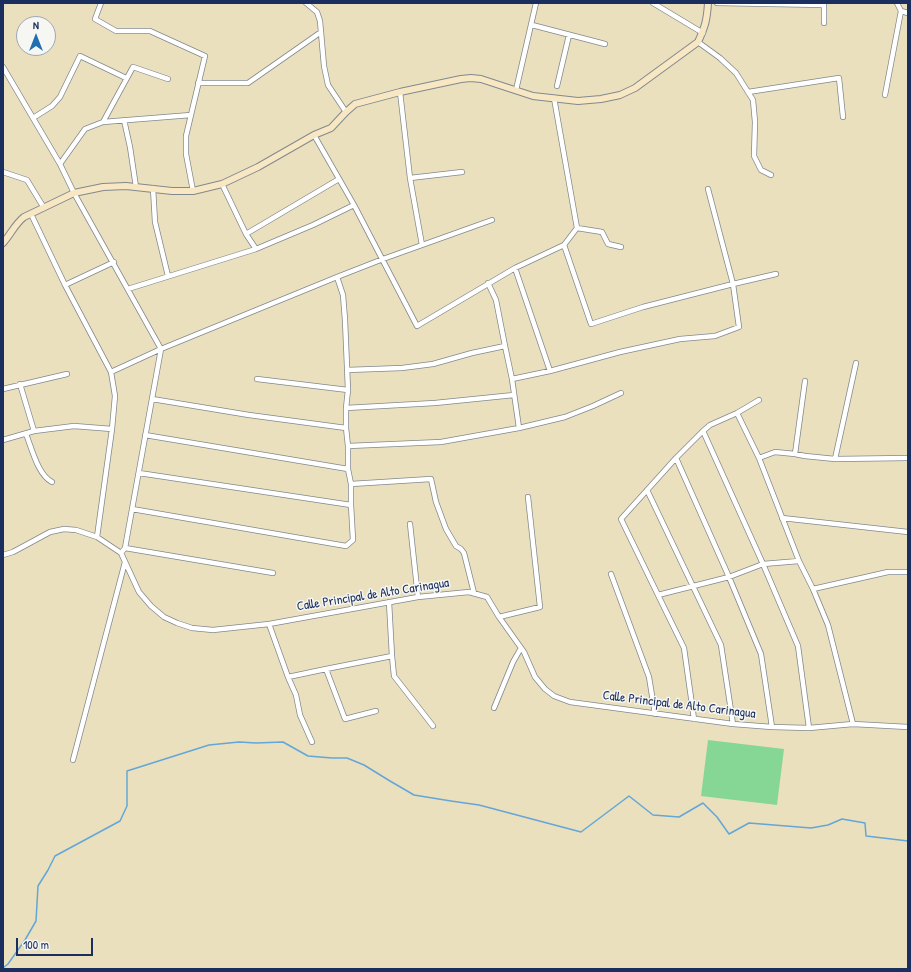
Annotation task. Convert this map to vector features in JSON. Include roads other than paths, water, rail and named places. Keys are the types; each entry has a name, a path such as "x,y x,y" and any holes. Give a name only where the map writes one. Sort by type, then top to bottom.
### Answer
{"street":[{"path":"101,3 95,19 116,31 150,31 205,56 186,136 186,154 193,191"},
{"path":"306,3 317,12 320,21 324,66 328,86 346,112"},
{"path":"516,90 536,3"},
{"path":"653,3 703,33"},
{"path":"3,243 19,221 24,217 74,193 103,187 126,186 172,191 193,191 222,184 258,167 314,135 331,128 355,104 400,92 471,78 481,79 533,96 578,101 601,99 620,95 635,88 698,42 703,33 708,3"},
{"path":"717,3 824,5 824,23"},
{"path":"885,95 900,11 897,3"},
{"path":"900,11 908,13"},
{"path":"532,24 605,44"},
{"path":"198,83 248,83 321,32"},
{"path":"557,86 569,35"},
{"path":"698,42 720,58 736,73 753,100 755,122 754,156 761,170 770,174"},
{"path":"33,118 52,106 60,97 80,56 126,78"},
{"path":"3,67 60,164 74,193 114,262 161,349 125,548 121,553 97,537 76,530 64,529 50,532 13,552 3,555"},
{"path":"103,122 133,67 168,79"},
{"path":"748,92 839,78 843,117"},
{"path":"400,92 410,178 422,245"},
{"path":"314,135 354,205 417,326 488,283 564,245 577,228 554,98"},
{"path":"60,164 85,129 103,122 191,115"},
{"path":"124,120 136,187"},
{"path":"3,172 27,180 44,208"},
{"path":"410,178 462,172"},
{"path":"246,234 339,179"},
{"path":"222,184 246,234 256,249"},
{"path":"153,188 154,222 168,276"},
{"path":"512,379 550,371 620,352 680,339 715,336 739,327 734,284 708,189"},
{"path":"128,289 256,249 313,225 354,205"},
{"path":"31,214 65,285 111,372 115,396 112,429 97,537"},
{"path":"111,372 161,349 337,277 492,220"},
{"path":"577,228 602,232 608,244 621,247"},
{"path":"564,245 592,324 643,307 776,274"},
{"path":"65,285 114,262"},
{"path":"516,268 550,371"},
{"path":"132,509 346,546 353,540 351,484 348,469 346,428 348,370 343,295 337,277"},
{"path":"488,283 496,300 506,346 519,428"},
{"path":"348,370 402,368 434,364 472,353 506,346"},
{"path":"835,459 856,363"},
{"path":"3,389 67,374"},
{"path":"257,379 348,390"},
{"path":"795,454 805,381"},
{"path":"20,384 34,431"},
{"path":"348,446 441,442 519,428 565,417 593,406 621,392"},
{"path":"346,408 435,403 514,395"},
{"path":"152,399 249,415 346,428"},
{"path":"694,719 684,648 621,519 676,458 703,431 710,425 737,413 759,400"},
{"path":"737,413 759,458 799,561 828,625 853,724"},
{"path":"3,440 34,431 74,426 112,429"},
{"path":"703,431 764,564 798,646 809,728"},
{"path":"26,434 34,456 43,474 47,480 52,482"},
{"path":"145,435 348,469"},
{"path":"759,458 775,452 835,459 908,458"},
{"path":"676,458 729,576 761,654 772,727"},
{"path":"139,473 351,505"},
{"path":"351,484 431,479 436,502 446,529 456,546 462,549 464,553 474,593"},
{"path":"647,490 721,645 733,724"},
{"path":"499,618 540,607 528,496"},
{"path":"782,518 908,532"},
{"path":"410,524 418,597"},
{"path":"125,548 272,574"},
{"name":"Calle Principal de Alto Carinagua","path":"121,553 139,592 151,606 164,617 192,628 213,630 269,624 418,597 469,592 487,597 499,618 524,652 535,677 545,689 554,696 570,702 733,724 772,727 809,728 853,724 908,726"},
{"path":"658,594 694,586 764,564 799,561"},
{"path":"73,760 125,562"},
{"path":"813,589 888,572 908,572"},
{"path":"611,574 649,677 655,714"},
{"path":"389,602 394,676 433,726"},
{"path":"269,624 296,695 300,715 312,742"},
{"path":"494,708 513,662 521,648"},
{"path":"288,677 392,656"},
{"path":"326,669 345,719 376,711"}],"waterway":[{"path":"3,968 8,964 25,940 36,921 38,886 55,856 120,821 127,806 127,771 209,745 239,742 283,742 308,756 347,758 364,765 414,795 479,805 581,832 629,796 653,815 679,817 703,803 717,817 729,834 749,823 811,828 828,825 842,819 865,823 866,836 908,841"}]}
